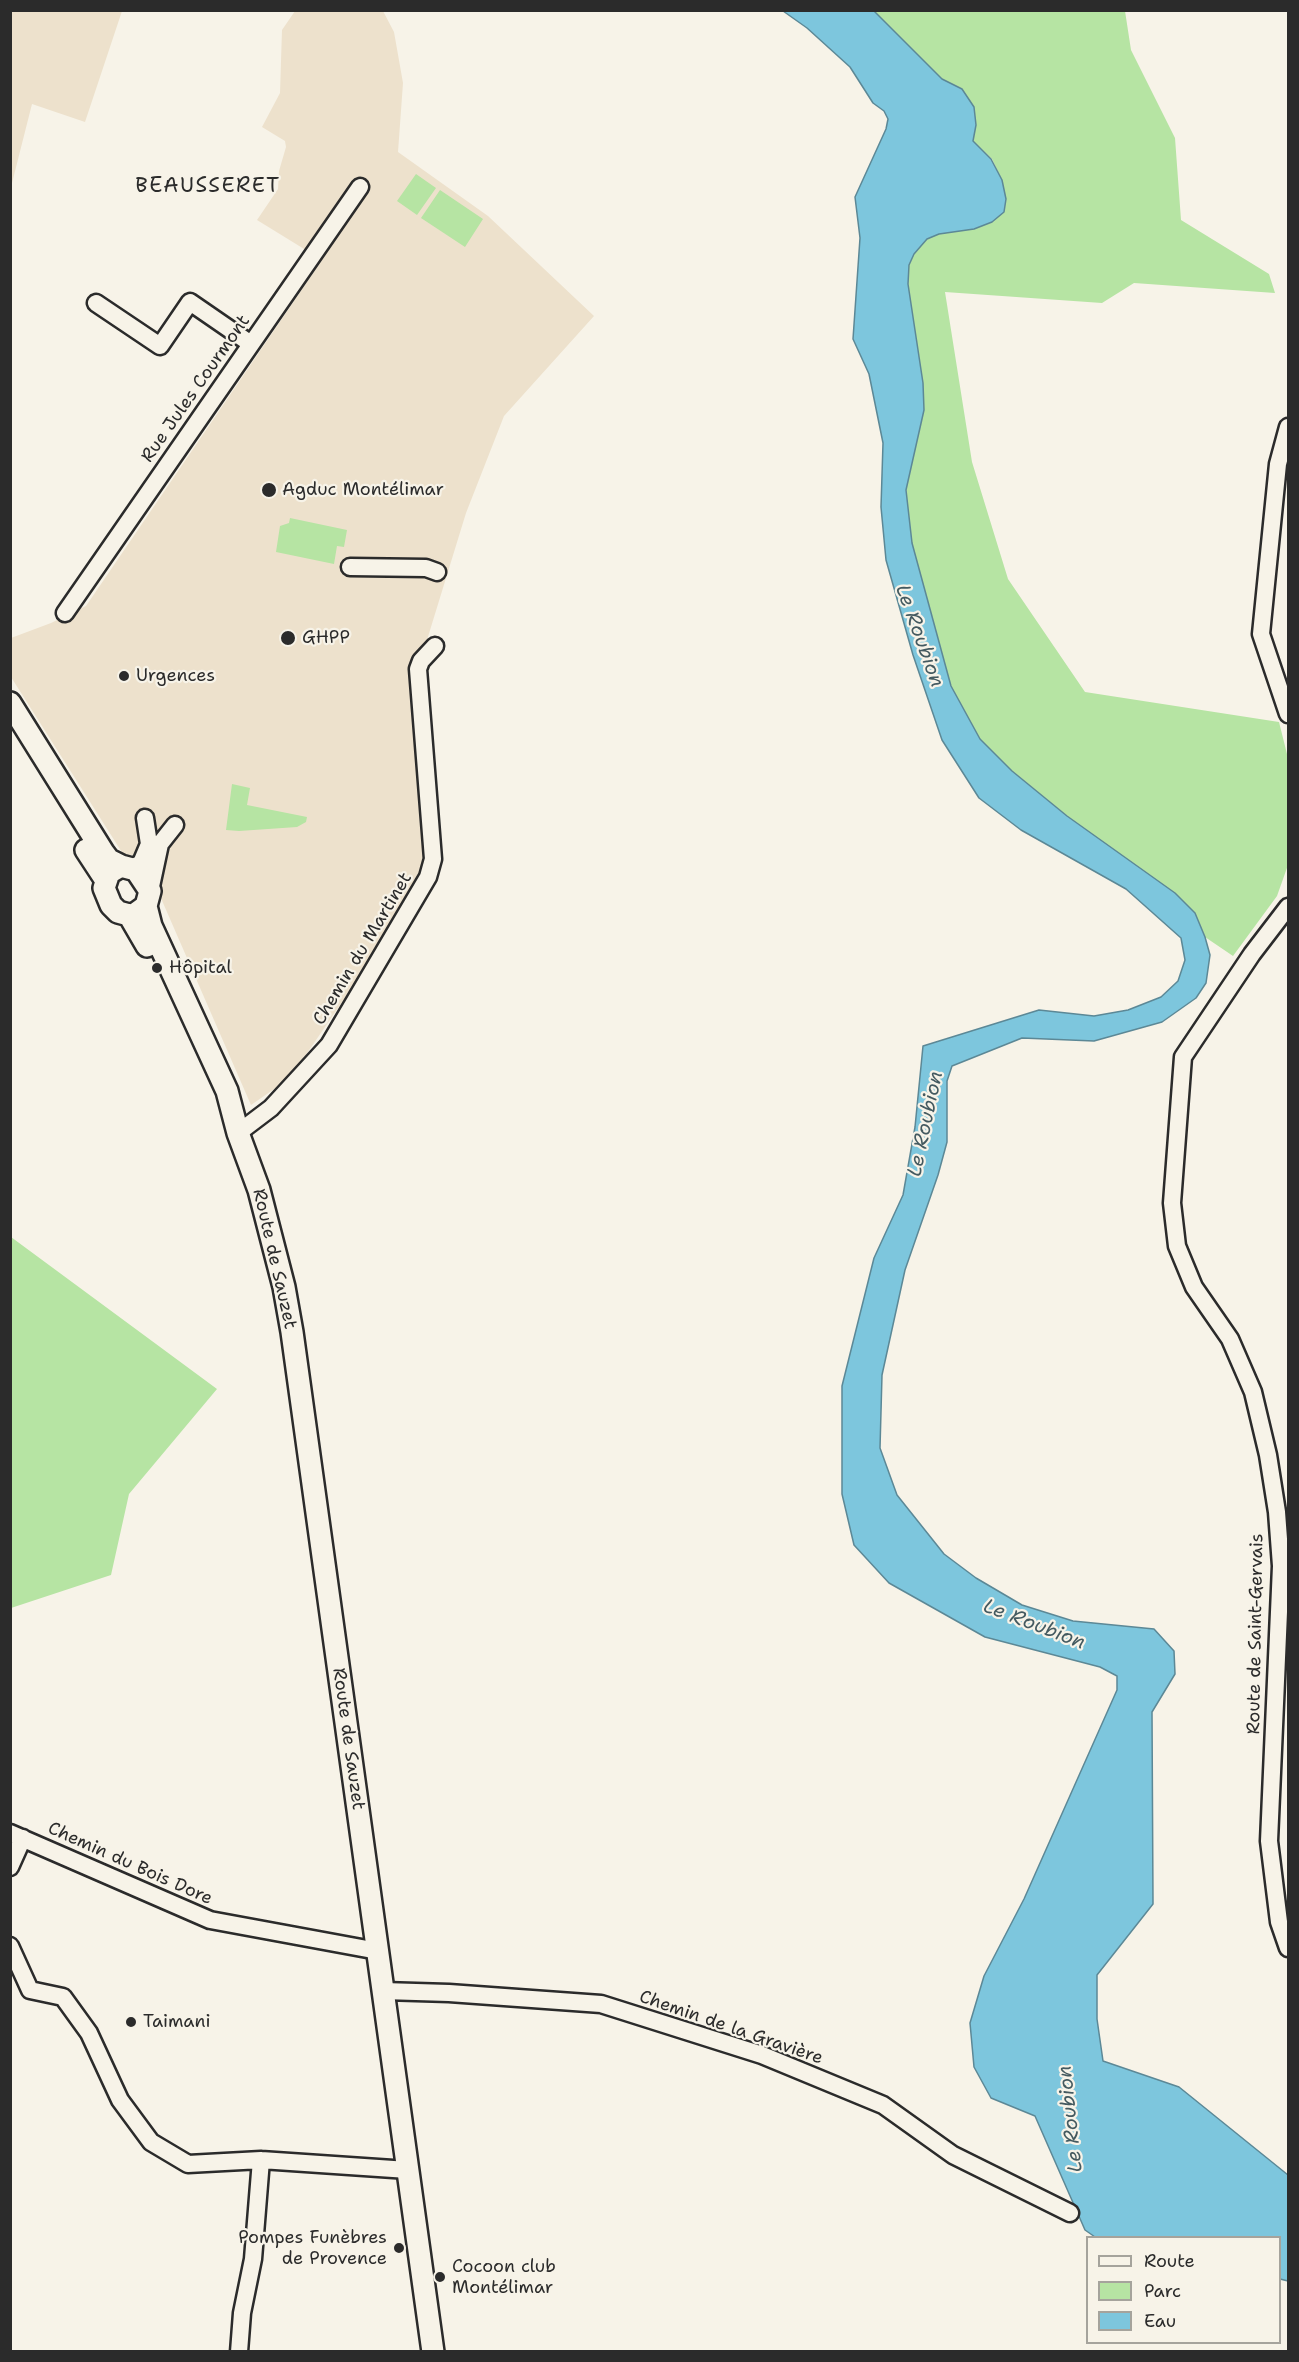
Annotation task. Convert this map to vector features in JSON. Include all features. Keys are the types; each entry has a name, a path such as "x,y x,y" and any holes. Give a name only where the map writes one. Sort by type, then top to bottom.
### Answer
{"main road":[{"path":"10,703 109,860 119,871 140,874 142,904 118,912 111,905 104,888 119,871"},
{"path":"10,727 119,871"},
{"name":"Route de Sauzet","path":"142,904 227,1091 238,1133 259,1190 273,1240 292,1332 433,2352"}],"street":[{"name":"Rue Jules Courmont","path":"65,612 360,187"},
{"path":"96,303 160,346 190,302 251,344"},
{"path":"1288,428 1278,464 1262,634 1288,713"},
{"path":"350,567 426,568 437,572"},
{"name":"Chemin du Martinet","path":"238,1133 271,1108 328,1045 429,878 434,859 418,669 421,661 435,646"},
{"path":"119,871 141,863 149,844 145,819"},
{"path":"142,904 160,844 175,825"},
{"name":"Route de Saint-Gervais","path":"1288,907 1252,954 1183,1057 1172,1203 1177,1246 1194,1287 1230,1339 1253,1392 1268,1455 1277,1512 1285,1592 1269,1841 1279,1922 1288,1948"},
{"path":"10,1867 17,1835"},
{"name":"Chemin du Bois Dore","path":"17,1835 210,1920 378,1952"},
{"path":"10,1946 30,1990 63,1997 89,2033 120,2100 151,2142 188,2164 261,2160 408,2170"},
{"name":"Chemin de la Gravière","path":"383,1991 601,2004 762,2055 883,2105 953,2155 1070,2213"},
{"path":"238,2352 242,2313 253,2259 261,2160"}],"shaded area":[{"path":"11,10 122,11 85,122 32,104 11,187"},
{"path":"295,11 383,11 394,32 403,83 398,152 488,216 594,316 504,416 466,513 419,666 434,868 290,1078 251,1105 150,873 140,856 123,854 11,677 11,638 51,623 86,606 322,260 257,220 278,189 279,171 286,147 285,141 262,127 280,93 282,30"}],"green space":[{"path":"874,11 1125,11 1131,50 1175,138 1181,220 1269,274 1275,293 1134,283 1102,303 945,292 972,462 1008,579 1085,692 1279,722 1288,758 1288,865 1277,896 1233,956 1205,937 1195,913 1067,816 1012,771 980,739 951,686 912,543 906,490 924,410 923,383 908,284 909,265 914,254 927,239 939,234 974,229 1002,180 992,159 973,141 976,125 962,89 942,79"},
{"path":"416,174 436,188 417,215 397,201"},
{"path":"440,190 483,219 465,247 421,218"},
{"path":"290,518 347,530 344,547 337,546 334,564 276,552 280,526 289,523"},
{"path":"232,784 250,788 247,805 307,817 306,822 297,827 226,830"},
{"path":"11,1237 217,1389 129,1494 111,1575 11,1608"}],"water":[{"name":"Le Roubion","path":"783,11 874,11 942,79 962,89 974,107 976,125 973,141 991,159 1002,180 1006,199 1004,212 992,222 974,229 939,234 927,239 914,254 909,265 908,284 923,383 924,410 906,490 912,543 951,686 980,739 1012,771 1067,816 1175,893 1195,913 1210,955 1206,983 1196,998 1162,1022 1094,1041 1022,1038 952,1066 947,1081 947,1142 905,1270 882,1375 880,1448 897,1495 944,1554 976,1578 1022,1605 1073,1621 1154,1629 1174,1651 1175,1674 1152,1712 1153,1904 1097,1975 1097,2019 1103,2061 1179,2087 1288,2175 1288,2281 1281,2279 1281,2236 1094,2236 1085,2230 1035,2116 991,2098 974,2067 970,2023 984,1976 1024,1899 1117,1690 1117,1676 1100,1667 985,1637 889,1583 854,1545 842,1494 842,1386 874,1258 903,1195 915,1127 923,1046 1039,1010 1094,1016 1128,1010 1161,997 1178,981 1185,960 1181,938 1126,889 1021,830 979,798 942,740 913,655 886,560 881,507 883,443 869,374 853,339 860,238 855,197 886,129 888,119 884,111 873,103 850,67 807,28"}],"place":[{"name":"Agduc Montélimar","path":"269,490"},
{"name":"GHPP","path":"288,638"},
{"name":"Urgences","path":"124,676"},
{"name":"Hôpital","path":"157,968"},
{"name":"Taimani","path":"131,2022"},
{"name":"Pompes Funèbres de Provence","path":"399,2248"},
{"name":"Cocoon club Montélimar","path":"440,2277"}],"district":[{"name":"BEAUSSERET","path":"208,187"}]}
